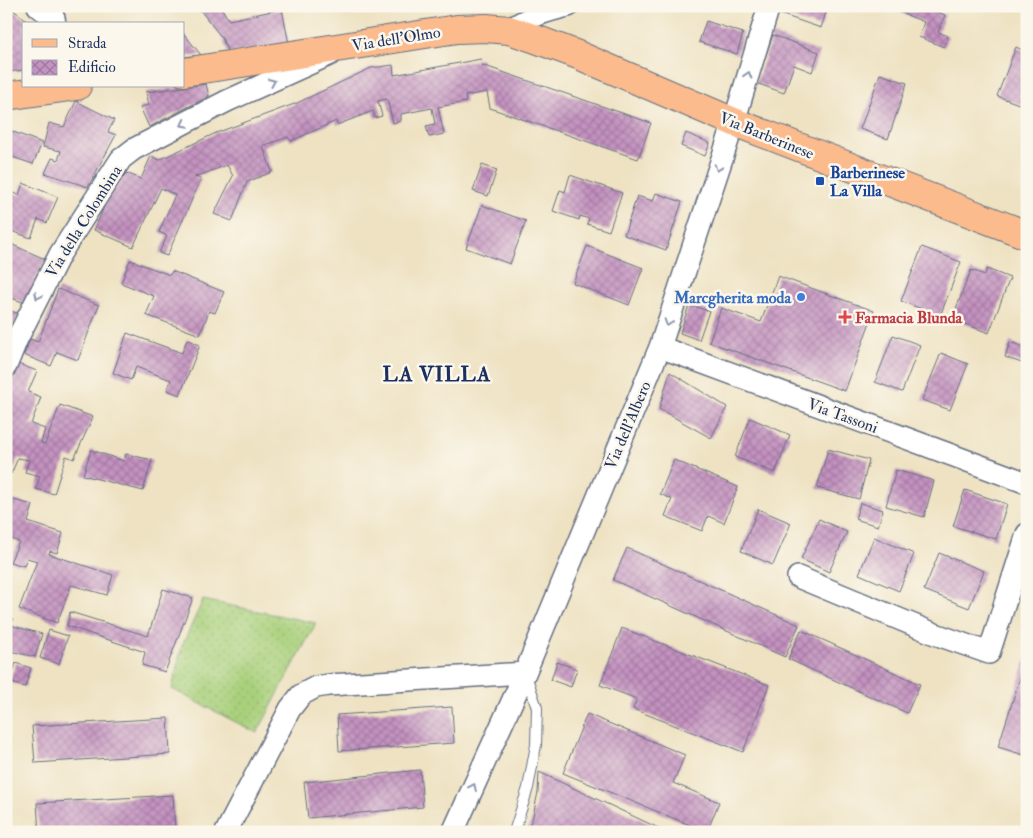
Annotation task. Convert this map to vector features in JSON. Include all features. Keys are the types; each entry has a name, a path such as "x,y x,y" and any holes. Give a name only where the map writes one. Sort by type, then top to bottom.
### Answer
{"main road":[{"name":"Via dell'Olmo","path":"185,72 221,68 457,29 486,28 510,30"},
{"name":"Via Barberinese","path":"510,30 578,55 734,122 1027,235"},
{"path":"6,96 61,88"}],"street":[{"path":"38,6 54,18 55,22"},
{"path":"510,30 525,19 549,10 568,6"},
{"name":"Via dell'Albero","path":"453,832 525,673 660,347 734,122 769,6"},
{"name":"Via della Colombina","path":"6,366 17,339 57,260 121,159 134,149 227,101 304,68 347,46"},
{"path":"221,68 227,101"},
{"name":"Via Tassoni","path":"660,347 1027,482"},
{"path":"798,577 935,634 989,653 1027,534"},
{"path":"226,832 290,708 301,695 316,687 525,673"}],"lane":[{"path":"514,832 528,788 536,745 536,708 525,673"}],"green space":[{"path":"203,600 316,623 257,733 172,689 182,646"}],"building":[{"path":"6,6 9,6 28,22 22,22 22,70 6,72"},
{"path":"197,6 220,6 229,20 282,9 289,44 228,53 222,38"},
{"path":"782,6 828,6 821,28 780,14"},
{"path":"885,6 923,6 945,15 938,32 948,36 944,47 919,37 924,22"},
{"path":"706,21 743,33 737,54 699,42"},
{"path":"185,35 201,55 185,57"},
{"path":"773,35 819,52 812,72 794,65 784,93 756,83"},
{"path":"1016,47 1027,52 1027,107 997,96"},
{"path":"481,59 482,65 651,123 638,159 490,108 487,92 465,96 466,102 438,107 444,134 429,137 426,126 435,124 432,108 401,114 401,121 393,123 387,99 378,101 382,116 375,118 373,111 337,125 336,121 291,141 288,137 263,146 272,172 247,182 232,221 214,214 233,176 227,165 195,177 201,179 167,256 159,253 167,236 159,232 175,195 161,188 133,247 94,230 108,198 126,173 141,179 151,156 159,160 216,133 297,103 371,68 393,65 394,75"},
{"path":"880,74 907,83 888,139 860,129"},
{"path":"206,84 209,96 149,127 140,107 149,105 146,92"},
{"path":"76,101 114,120 108,132 116,135 88,187 45,173 52,158 58,160 61,151 43,147 49,123 64,127"},
{"path":"6,129 42,143 33,164 6,155"},
{"path":"686,133 710,143 705,156 681,146"},
{"path":"482,165 497,170 488,196 473,191"},
{"path":"570,175 622,193 609,231 587,224 589,219 580,216 579,220 553,211 560,190 565,192"},
{"path":"23,183 58,197 47,223 38,219 31,238 6,229 6,190 19,195"},
{"path":"656,193 682,202 666,250 624,235 637,196 653,201"},
{"path":"482,205 526,221 510,264 466,248"},
{"path":"6,242 45,259 25,303 6,296"},
{"path":"587,246 643,268 629,305 573,283"},
{"path":"922,247 961,262 940,316 901,301"},
{"path":"130,260 170,275 172,271 224,292 215,313 209,311 200,335 146,315 154,296 121,283"},
{"path":"987,269 1010,278 989,333 952,319 971,270 985,275"},
{"path":"778,276 874,311 845,391 709,342 721,308 761,322"},
{"path":"58,289 99,305 78,360 57,352 51,366 24,355 30,339 38,342"},
{"path":"1027,295 1027,307 1023,305"},
{"path":"689,305 709,311 699,340 680,333"},
{"path":"6,309 19,314 6,342"},
{"path":"127,333 182,353 187,339 200,345 180,395 167,390 171,380 136,367 131,380 113,373"},
{"path":"893,335 920,345 902,392 875,382"},
{"path":"1010,342 1027,348 1027,365 1005,357"},
{"path":"941,353 968,364 950,410 922,400"},
{"path":"18,364 37,371 28,392 41,397 31,424 45,429 41,443 45,444 60,405 93,417 74,459 66,456 54,494 36,489 40,476 25,472 29,460 18,458 11,474 6,473 6,394"},
{"path":"670,372 727,407 711,438 659,409"},
{"path":"750,418 790,435 775,473 735,457"},
{"path":"828,449 869,460 859,499 817,488"},
{"path":"91,450 124,461 126,454 152,460 143,491 83,475"},
{"path":"674,460 738,487 724,523 708,516 702,531 665,516 672,499 660,494"},
{"path":"896,470 934,481 924,517 886,506"},
{"path":"965,490 1007,504 996,539 953,526"},
{"path":"6,498 33,505 28,522 63,533 57,553 50,551 49,554 113,575 107,595 71,585 57,623 19,609 37,561 27,558 24,566 10,562 19,542 6,537"},
{"path":"860,503 883,510 878,526 855,519"},
{"path":"758,509 791,523 773,565 741,551"},
{"path":"819,519 847,532 829,572 801,559"},
{"path":"874,537 914,554 899,591 859,574"},
{"path":"627,548 799,625 785,657 613,580"},
{"path":"939,553 984,571 969,608 924,590"},
{"path":"163,589 193,598 165,672 142,665 145,652 67,626 70,612 148,636"},
{"path":"6,618 13,619 10,625 42,634 35,657 6,650"},
{"path":"622,628 769,685 743,752 633,709 637,699 600,685"},
{"path":"49,630 68,636 59,664 40,658"},
{"path":"801,630 920,684 907,713 788,659"},
{"path":"1027,659 1027,756 998,747"},
{"path":"557,662 577,669 571,687 551,680"},
{"path":"16,663 31,668 25,687 9,682"},
{"path":"452,707 454,743 339,751 337,715"},
{"path":"587,714 685,755 673,783 719,802 707,832 563,773"},
{"path":"168,718 170,754 35,763 32,726"},
{"path":"420,770 423,807 308,818 304,782"},
{"path":"539,772 667,832 527,832 533,816 538,792"},
{"path":"173,795 175,831 39,832 37,803"}],"place":[{"name":"Barberinese La Villa","path":"820,181"},
{"name":"Marcgherita moda","path":"801,297"},
{"name":"Farmacia Blunda","path":"845,317"}],"district":[{"name":"LA VILLA","path":"437,374"}]}
